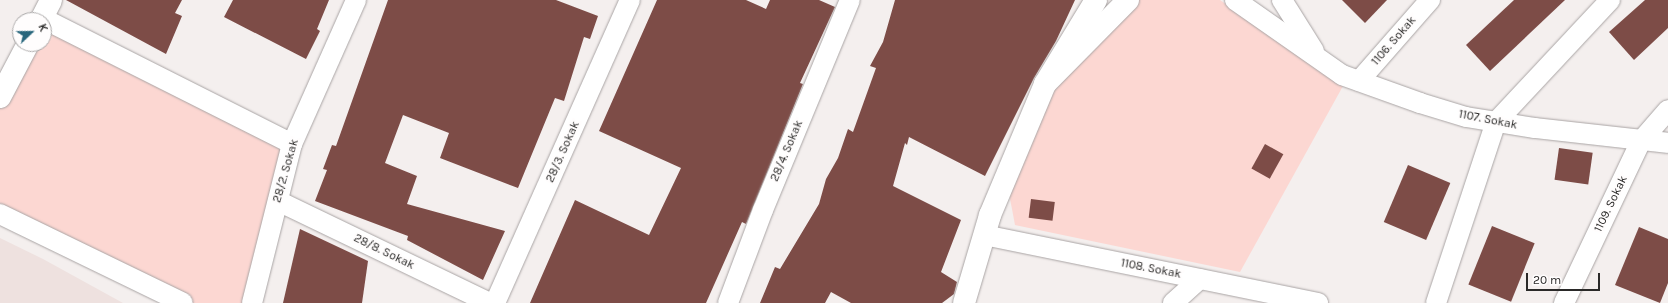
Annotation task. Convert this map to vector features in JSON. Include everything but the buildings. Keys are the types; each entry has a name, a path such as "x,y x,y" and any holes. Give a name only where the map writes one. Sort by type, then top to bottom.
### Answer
{"street":[{"name":"28/2. Sokak","path":"252,303 292,144 356,0"},
{"name":"28/3. Sokak","path":"496,303 630,0"},
{"name":"28/4. Sokak","path":"728,303 763,210 850,0"},
{"path":"964,303 990,215 1044,84 1096,0"},
{"path":"1044,84 1128,0"},
{"name":"1107. Sokak","path":"1235,0 1342,75 1420,103 1466,117 1496,122 1641,141 1668,143"},
{"name":"1107. Sokak","path":"1282,0 1318,58"},
{"name":"1106. Sokak","path":"1359,81 1430,0"},
{"path":"1436,303 1496,122 1610,0"},
{"path":"52,17 292,144"},
{"path":"0,97 24,52"},
{"name":"1109. Sokak","path":"1564,303 1641,141 1668,110"},
{"name":"28/8. Sokak","path":"278,201 490,303"},
{"path":"0,214 183,303"},
{"name":"1108. Sokak","path":"984,235 1318,303"},
{"path":"1173,303 1200,278"}],"shaded area":[{"path":"1137,0 1220,0 1343,86 1240,272 1015,225 1008,188 1052,90"},
{"path":"52,24 292,144 252,303 183,303 0,214 0,97 24,52 52,52"},
{"path":"0,238 43,259 123,303 0,303"}]}
